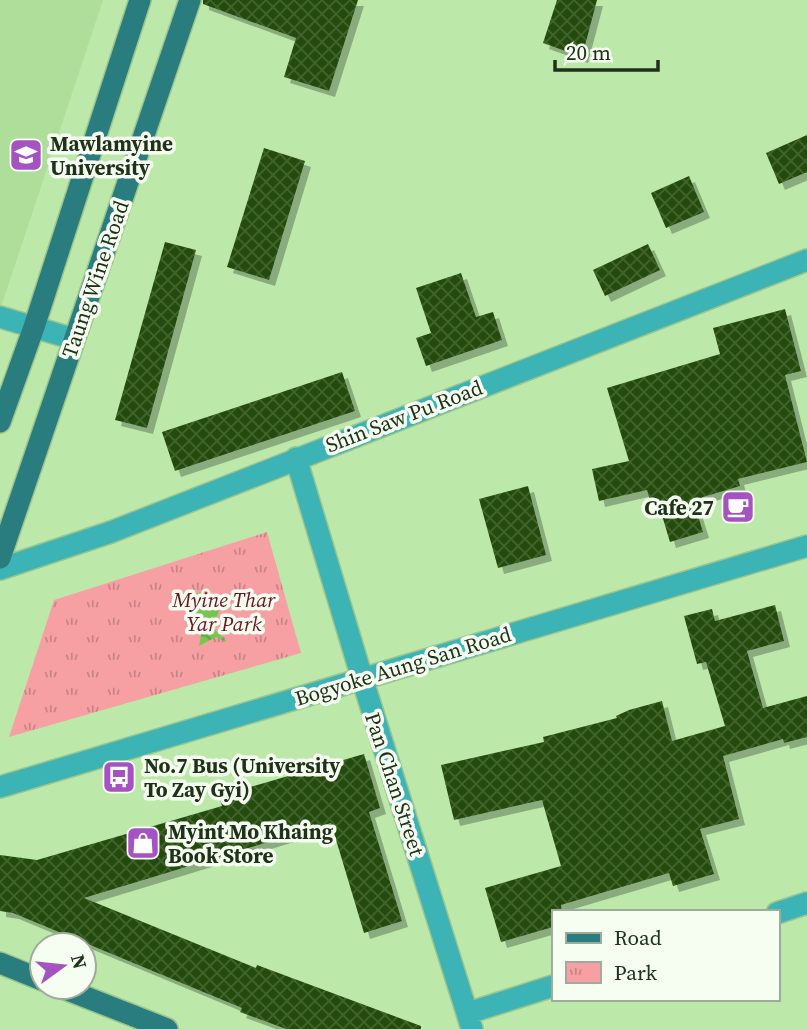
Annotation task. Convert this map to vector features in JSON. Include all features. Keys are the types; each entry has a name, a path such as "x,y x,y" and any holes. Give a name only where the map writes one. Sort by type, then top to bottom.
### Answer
{"main road":[{"name":"Taung Wine Road","path":"0,422 34,327 141,0"},
{"name":"Taung Wine Road","path":"0,558 190,0"},
{"path":"0,963 28,974"},
{"path":"96,1001 167,1029"}],"street":[{"name":"Shin Saw Pu Road","path":"0,569 111,532 296,458 805,268"},
{"path":"0,317 74,339"},
{"name":"Pan Chan Street","path":"296,458 470,1021"},
{"name":"Bogyoke Aung San Road","path":"0,786 807,546"},
{"path":"779,912 807,903"},
{"path":"470,1021 552,986"}],"shaded area":[{"name":"Mawlamyine University","path":"0,0 103,0 0,310"}],"green space":[{"name":"Myine Thar Yar Park","path":"267,532 301,653 9,737 54,600"}],"water":[{"path":"201,592 207,595 219,612 215,620 215,630 226,642 216,637 199,646 202,631 189,608 195,594"}],"building":[{"path":"203,0 358,0 329,91 284,77 296,38 203,4"},
{"path":"557,0 597,0 582,57 543,43"},
{"path":"807,135 807,172 779,184 766,153"},
{"path":"264,148 305,161 269,280 227,267"},
{"path":"689,176 704,212 666,228 651,193"},
{"path":"165,242 196,250 147,428 115,420"},
{"path":"648,244 660,270 605,296 593,270"},
{"path":"461,273 476,317 493,312 502,340 426,366 416,338 431,333 416,288"},
{"path":"785,309 801,371 785,375 807,462 738,479 740,486 693,500 703,532 670,542 658,502 651,504 647,490 599,501 592,469 629,461 607,388 720,354 713,328"},
{"path":"342,372 355,411 175,471 162,432"},
{"path":"528,486 546,555 498,568 479,499"},
{"path":"775,605 784,641 747,651 763,708 807,696 807,737 784,743 783,739 723,756 739,819 700,829 714,874 673,886 669,873 561,905 562,910 552,910 552,927 501,942 485,888 561,866 542,800 454,820 441,765 544,742 543,737 617,718 616,716 629,710 662,701 672,741 725,726 706,662 697,664 684,616 712,609 715,621"},
{"path":"364,754 380,808 369,812 402,921 364,933 331,823 84,898 256,968 257,965 421,1026 421,1029 286,1029 240,1012 242,1008 98,948 98,931 56,931 13,913 0,911 0,855 37,860 222,806 219,796"}],"place":[{"name":"Mawlamyine University","path":"26,155"},
{"name":"Cafe 27","path":"738,507"},
{"name":"No.7 Bus (University To Zay Gyi)","path":"119,777"},
{"name":"Myint Mo Khaing Book Store","path":"143,843"}]}
